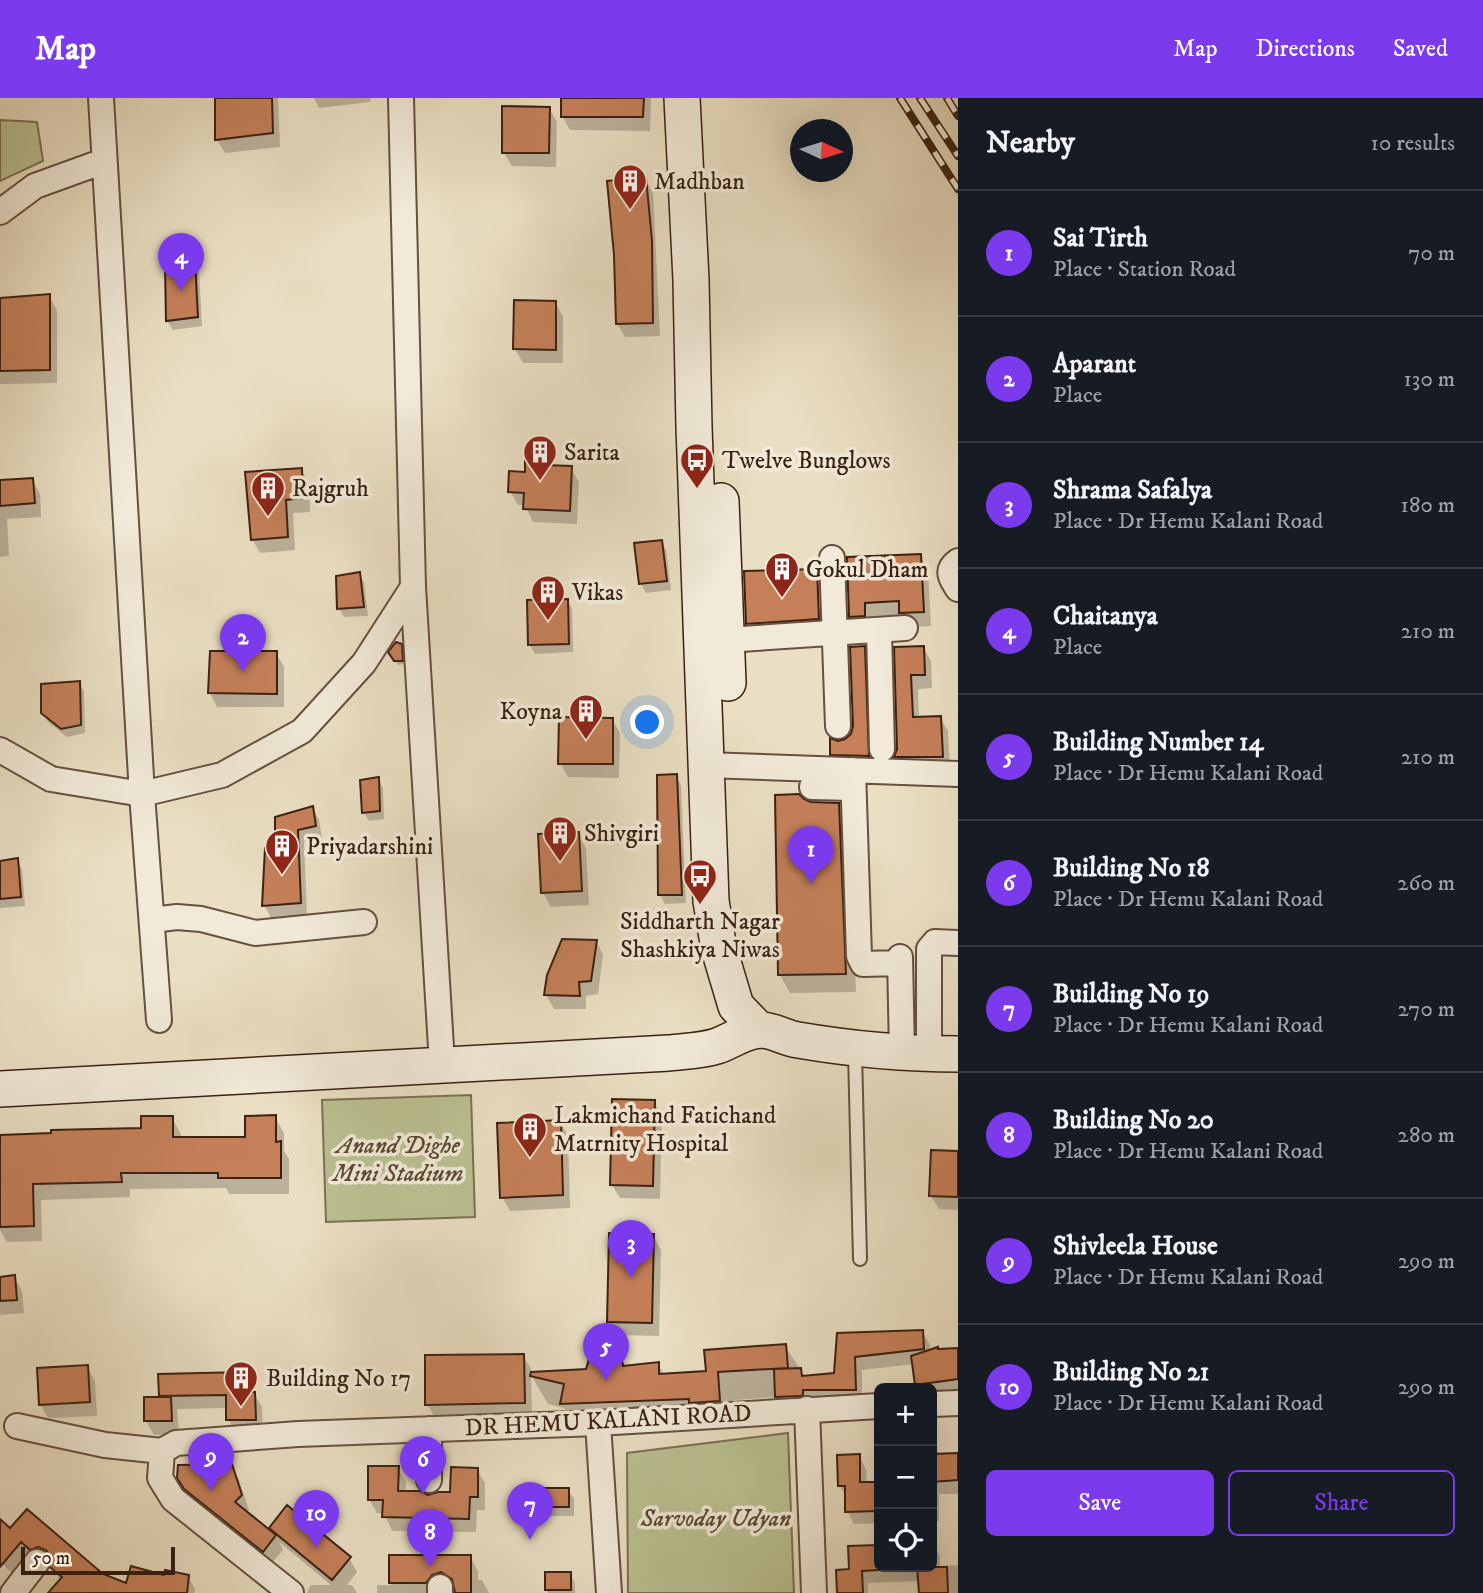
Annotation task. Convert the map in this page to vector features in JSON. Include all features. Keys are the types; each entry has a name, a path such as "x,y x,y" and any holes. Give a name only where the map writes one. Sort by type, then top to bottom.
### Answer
{"main road":[{"path":"695,113 703,280 722,900 755,1000 759,1030"},
{"path":"0,1089 669,1053 719,1045 738,1035 759,1030 775,1032 796,1040 930,1054"}],"street":[{"path":"101,98 142,794 159,1020"},
{"path":"401,98 413,586 442,1064"},
{"path":"0,212 34,186 104,161"},
{"path":"832,558 838,726"},
{"path":"958,561 950,573 950,578 958,589"},
{"path":"0,750 51,779 142,794 222,775 302,731 364,663 413,586"},
{"path":"714,641 905,628"},
{"path":"879,630 882,749"},
{"path":"718,765 853,779 958,774"},
{"path":"812,788 853,779"},
{"path":"853,779 859,956 863,964 900,960 930,1054"},
{"path":"152,920 177,917 201,919 255,933 364,922"},
{"path":"930,1054 929,949 935,942 958,943"},
{"path":"937,1404 958,1403"},
{"name":"DR HEMU KALANI ROAD","path":"162,1451 176,1443 598,1423 874,1406"},
{"path":"807,1409 814,1593"},
{"path":"598,1423 609,1593"},
{"path":"17,1426 105,1445 162,1451 160,1478 173,1499 291,1593"},
{"path":"429,1429 429,1480"},
{"path":"13,1593 37,1562"},
{"path":"0,1588 6,1593"}],"lane":[{"path":"855,1048 860,1259"}],"green space":[{"path":"0,120 37,122 43,161 0,181"},
{"name":"Anand Dighe Mini Stadium","path":"471,1095 475,1217 326,1222 322,1100"},
{"name":"Sarvoday Udyan","path":"788,1433 794,1593 628,1593 627,1453"}],"building":[{"path":"215,98 272,98 273,133 215,140"},
{"path":"561,98 644,98 643,117 561,117"},
{"path":"502,106 550,107 549,153 502,153"},
{"path":"646,177 652,241 653,323 616,324 614,255 607,181"},
{"path":"195,261 198,317 166,321 165,265"},
{"path":"50,294 50,370 0,371 0,298"},
{"path":"514,300 556,301 556,350 513,349"},
{"name":"Sarita","path":"525,458 545,459 544,465 572,466 570,511 523,509 524,493 508,492 509,471 525,472"},
{"name":"Rajgruh","path":"302,468 303,498 286,500 288,537 251,540 245,472"},
{"path":"33,478 35,503 0,506 0,480"},
{"path":"662,540 667,581 639,584 634,543"},
{"path":"921,554 924,612 899,613 899,601 865,603 865,616 849,617 847,557"},
{"name":"Gokul Dham","path":"817,569 819,619 746,624 744,571"},
{"path":"360,572 364,607 337,609 336,576"},
{"name":"Vikas","path":"568,599 569,644 528,645 527,600"},
{"path":"396,642 402,644 403,661 394,661 388,652"},
{"path":"865,646 869,756 830,755 830,738 838,741 845,739 851,734 853,726 850,647"},
{"path":"924,646 925,675 911,675 913,717 941,716 943,757 894,757 897,749 894,647"},
{"path":"210,651 277,651 277,694 208,693"},
{"path":"80,681 81,725 61,729 41,713 41,684"},
{"name":"Koyna","path":"559,717 613,718 613,764 558,764"},
{"path":"677,774 682,895 658,895 657,775"},
{"path":"379,777 380,811 362,813 360,780"},
{"path":"799,794 811,802 839,803 846,974 778,975 775,795"},
{"name":"Priyadarshini","path":"313,806 316,826 298,830 301,903 262,906 265,848 275,848 275,817"},
{"name":"Shivgiri","path":"579,832 582,891 541,893 538,834"},
{"path":"18,858 21,897 0,899 0,861"},
{"path":"562,939 597,940 591,981 579,982 580,996 544,995 547,975"},
{"path":"612,1099 655,1100 653,1186 610,1185"},
{"path":"276,1115 276,1142 281,1141 281,1178 218,1178 218,1173 121,1173 122,1182 33,1184 34,1226 0,1227 0,1135 51,1133 51,1130 141,1128 141,1116 173,1116 173,1137 245,1137 245,1116"},
{"name":"Lakmichand Fatichand Matrnity Hospital","path":"561,1120 563,1195 500,1198 497,1123"},
{"path":"931,1150 958,1151 958,1197 929,1196"},
{"path":"609,1233 654,1234 652,1323 607,1322"},
{"path":"15,1275 17,1300 0,1301 0,1277"},
{"path":"923,1330 924,1349 855,1357 856,1390 803,1390 801,1396 775,1397 774,1369 801,1368 802,1376 834,1373 837,1333"},
{"path":"786,1344 788,1368 718,1372 720,1401 689,1403 689,1399 560,1404 564,1384 530,1376 531,1372 586,1369 589,1359 621,1356 623,1366 659,1362 659,1374 706,1371 704,1350"},
{"path":"938,1347 958,1348 958,1379 915,1383 911,1356"},
{"path":"524,1354 525,1403 425,1405 425,1355"},
{"path":"88,1365 90,1402 39,1405 37,1368"},
{"name":"Building No 17","path":"245,1372 245,1392 255,1392 256,1420 226,1420 226,1395 159,1396 158,1374"},
{"path":"144,1397 171,1397 172,1421 144,1421"},
{"path":"958,1453 958,1480 937,1482 937,1454"},
{"path":"860,1454 860,1482 874,1482 874,1511 845,1512 845,1486 838,1486 837,1455"},
{"path":"232,1464 242,1495 235,1502 276,1535 263,1552 184,1489 177,1478 178,1465"},
{"path":"368,1466 399,1466 398,1491 420,1491 428,1495 450,1492 451,1467 478,1468 478,1497 470,1497 469,1519 382,1517 383,1500 368,1500"},
{"path":"542,1488 569,1488 569,1507 542,1507"},
{"path":"287,1505 351,1557 332,1580 269,1528"},
{"path":"27,1509 103,1574 126,1583 131,1566 164,1575 165,1570 189,1575 187,1593 48,1593 62,1577 50,1567 51,1557 46,1550 38,1547 30,1550 21,1542 0,1567 0,1519 10,1528"},
{"path":"874,1545 874,1570 862,1571 863,1593 837,1593 836,1570 849,1569 848,1546"},
{"path":"389,1555 471,1555 471,1593 455,1593 452,1579 441,1572 432,1575 426,1583 389,1583"},
{"path":"937,1567 947,1567 948,1593 919,1593 917,1572 937,1572"},
{"path":"545,1572 571,1572 571,1590 545,1590"}],"railway":[{"path":"900,98 958,189"},
{"path":"920,98 958,156"},
{"path":"947,98 958,116"}],"place":[{"name":"Madhban","path":"630,211"},
{"name":"Chaitanya","path":"181,291"},
{"name":"Sarita","path":"540,482"},
{"name":"Twelve Bunglows","path":"697,490"},
{"name":"Rajgruh","path":"268,518"},
{"name":"Gokul Dham","path":"782,599"},
{"name":"Vikas","path":"548,622"},
{"name":"Aparant","path":"243,672"},
{"name":"Koyna","path":"586,741"},
{"name":"Shivgiri","path":"560,863"},
{"name":"Priyadarshini","path":"282,876"},
{"name":"Sai Tirth","path":"811,884"},
{"name":"Siddharth Nagar Shashkiya Niwas","path":"700,906"},
{"name":"Lakmichand Fatichand Matrnity Hospital","path":"530,1159"},
{"name":"Shrama Safalya","path":"631,1278"},
{"name":"Building Number 14","path":"606,1381"},
{"name":"Building No 17","path":"241,1408"},
{"name":"Shivleela House","path":"211,1491"},
{"name":"Building No 18","path":"423,1494"},
{"name":"Building No 19","path":"530,1540"},
{"name":"Building No 21","path":"316,1548"},
{"name":"Building No 20","path":"430,1567"}]}
